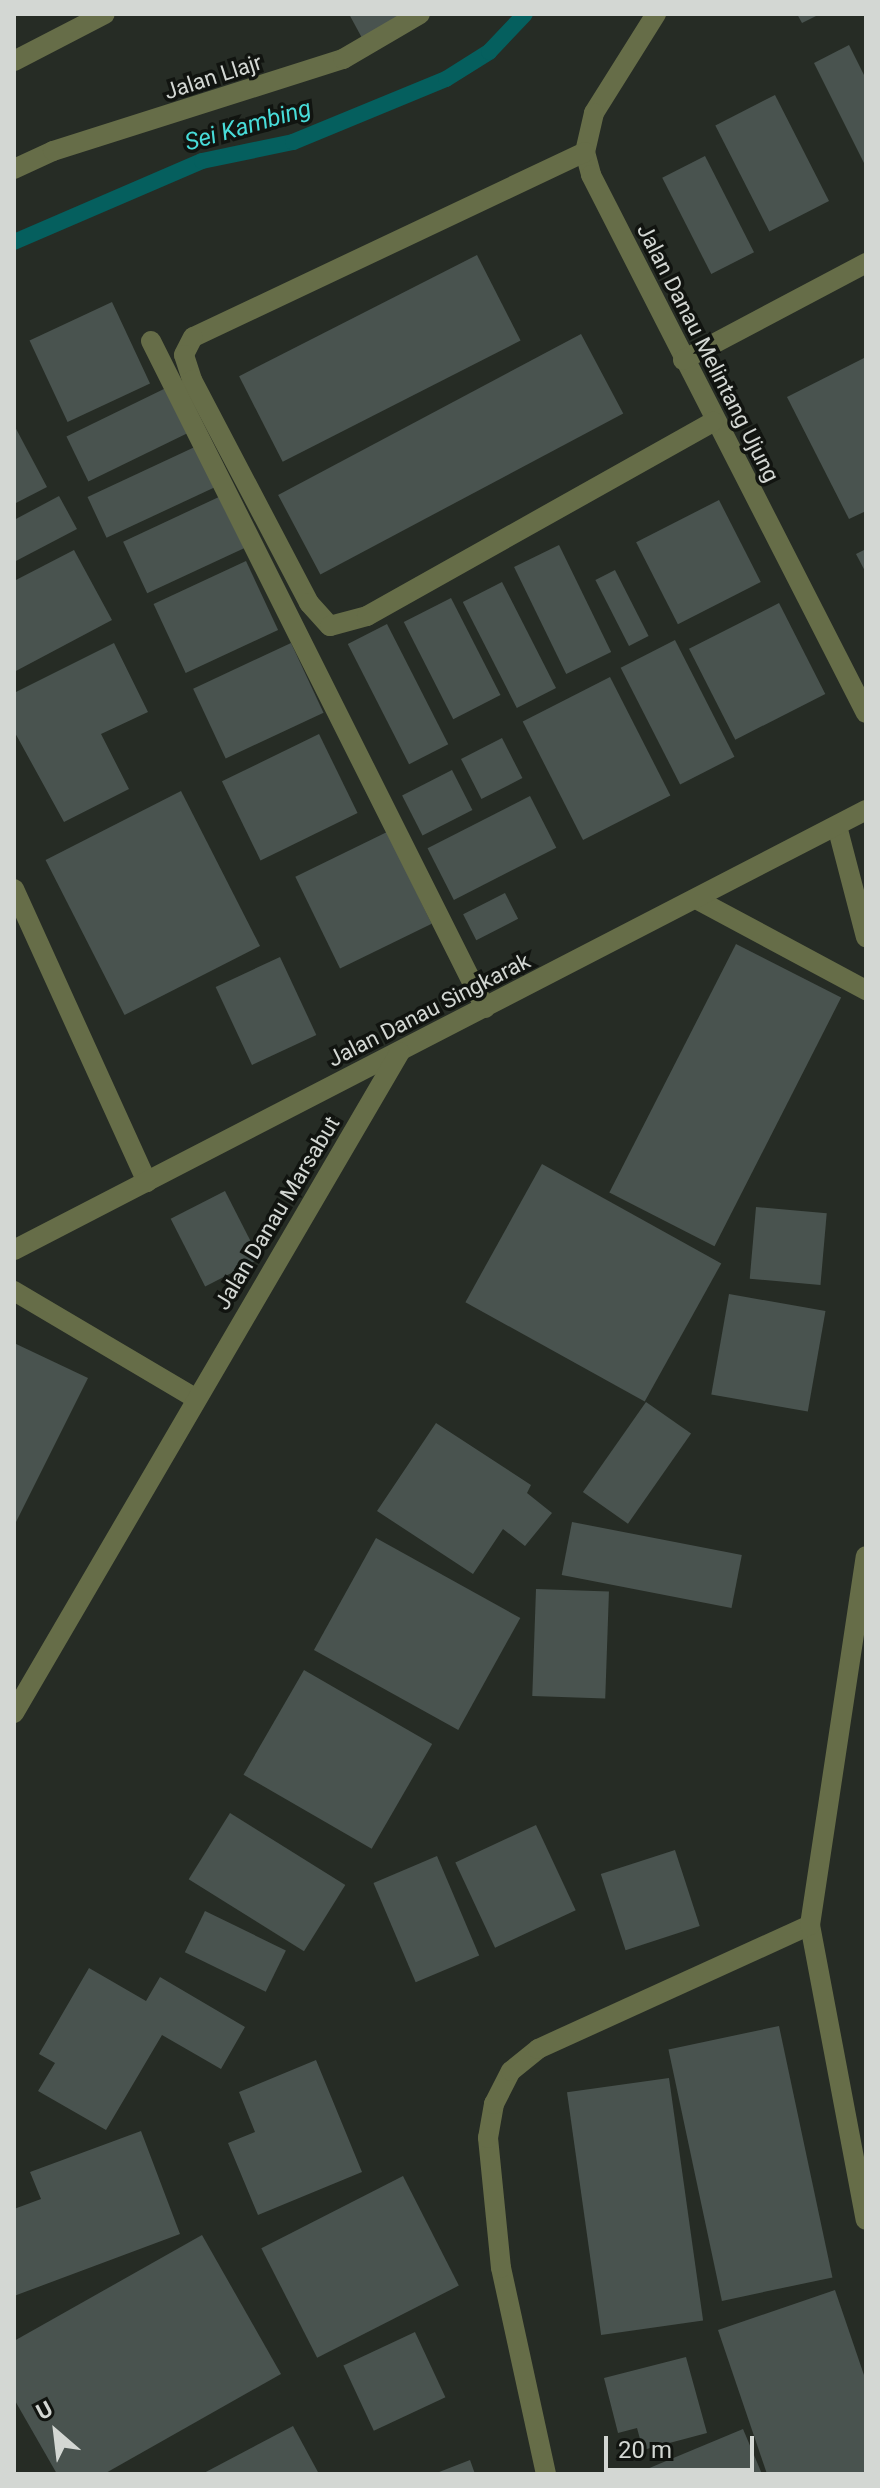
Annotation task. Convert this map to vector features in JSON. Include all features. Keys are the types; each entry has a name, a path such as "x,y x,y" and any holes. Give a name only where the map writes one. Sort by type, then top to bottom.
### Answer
{"street":[{"path":"14,61 105,14"},
{"name":"Jalan Llajr","path":"14,169 53,151 343,59 420,14"},
{"path":"656,14 594,113 585,152 193,337 184,355 192,380 309,603 330,626 367,616 713,422"},
{"name":"Jalan Danau Melintang Ujung","path":"585,152 591,175 713,422 866,713"},
{"path":"683,360 866,263"},
{"path":"151,341 485,1008"},
{"name":"Jalan Danau Singkarak","path":"14,1250 866,810"},
{"path":"837,826 866,937"},
{"path":"14,889 147,1182"},
{"path":"696,899 866,990"},
{"name":"Jalan Danau Marsabut","path":"14,1713 195,1398 400,1052"},
{"path":"14,1291 195,1398"},
{"path":"866,1556 810,1925 866,2220"},
{"path":"546,2474 501,2268 488,2138 494,2104 511,2071 538,2049 810,1925"}],"building":[{"path":"349,14 399,14 400,17 362,38"},
{"path":"797,14 820,14 802,23"},
{"path":"849,45 866,79 866,167 814,63"},
{"path":"775,95 829,201 769,231 715,125"},
{"path":"705,156 754,252 711,274 662,178"},
{"path":"477,255 521,341 283,462 239,376"},
{"path":"112,302 150,384 68,422 30,340"},
{"path":"581,334 623,413 320,574 278,495"},
{"path":"866,357 866,511 849,519 787,397"},
{"path":"168,387 190,432 88,481 66,437"},
{"path":"14,425 47,487 14,504"},
{"path":"199,445 218,486 107,538 88,497"},
{"path":"59,496 77,529 14,562 14,520"},
{"path":"221,496 245,548 147,593 123,542"},
{"path":"719,500 761,582 678,624 636,542"},
{"path":"559,545 611,652 566,674 514,567"},
{"path":"866,549 866,573 856,554"},
{"path":"74,550 112,620 14,672 14,581"},
{"path":"246,561 278,630 186,673 154,604"},
{"path":"615,570 649,636 629,646 595,580"},
{"path":"502,582 556,688 517,708 463,602"},
{"path":"451,598 500,695 453,719 404,622"},
{"path":"779,603 825,694 735,740 689,649"},
{"path":"387,624 448,744 409,764 348,644"},
{"path":"675,640 734,757 680,784 621,668"},
{"path":"114,643 148,712 101,734 129,789 64,822 14,731 14,693"},
{"path":"291,643 324,713 226,758 193,689"},
{"path":"610,677 670,796 583,840 523,721"},
{"path":"319,734 358,813 261,860 222,781"},
{"path":"502,738 522,778 481,799 461,759"},
{"path":"452,770 472,810 423,836 402,795"},
{"path":"181,791 260,946 125,1015 46,860"},
{"path":"530,796 556,848 454,900 428,848"},
{"path":"387,832 432,924 340,968 295,877"},
{"path":"505,893 518,919 476,940 463,914"},
{"path":"736,944 841,998 714,1246 609,1193"},
{"path":"280,957 316,1035 252,1065 216,987"},
{"path":"542,1164 721,1263 645,1402 465,1302"},
{"path":"225,1191 260,1259 205,1286 171,1219"},
{"path":"756,1207 827,1213 820,1285 750,1279"},
{"path":"729,1294 826,1311 808,1411 711,1394"},
{"path":"14,1343 88,1378 14,1526"},
{"path":"646,1402 691,1434 628,1524 583,1492"},
{"path":"436,1423 531,1485 527,1493 552,1513 525,1546 503,1529 473,1574 377,1511"},
{"path":"572,1522 742,1555 732,1608 562,1575"},
{"path":"376,1538 520,1618 458,1730 314,1650"},
{"path":"536,1589 609,1592 605,1698 532,1696"},
{"path":"304,1670 432,1744 372,1849 244,1775"},
{"path":"230,1813 345,1885 304,1951 189,1879"},
{"path":"536,1825 576,1910 495,1948 455,1863"},
{"path":"675,1850 700,1926 626,1950 601,1874"},
{"path":"437,1856 479,1955 416,1982 373,1883"},
{"path":"205,1911 286,1950 266,1992 185,1952"},
{"path":"89,1968 146,2001 160,1977 245,2027 221,2069 162,2035 106,2130 38,2091 55,2063 39,2054"},
{"path":"779,2026 832,2277 722,2301 668,2049"},
{"path":"316,2060 362,2172 258,2215 228,2143 255,2132 239,2092"},
{"path":"669,2078 703,2321 601,2335 567,2092"},
{"path":"141,2131 180,2234 14,2296 14,2209 41,2199 30,2172"},
{"path":"403,2176 459,2286 317,2358 261,2248"},
{"path":"202,2235 281,2374 104,2474 57,2474 14,2399 14,2341"},
{"path":"835,2290 866,2381 866,2474 767,2474 718,2330"},
{"path":"415,2332 445,2397 374,2431 343,2365"},
{"path":"686,2357 707,2433 643,2450 637,2428 618,2433 604,2378"},
{"path":"293,2426 319,2474 202,2474"},
{"path":"743,2429 762,2474 635,2474"},
{"path":"470,2460 475,2474 434,2474"}],"waterway":[{"name":"Sei Kambing","path":"14,242 202,161 293,142 446,79 489,52 525,14"}]}
